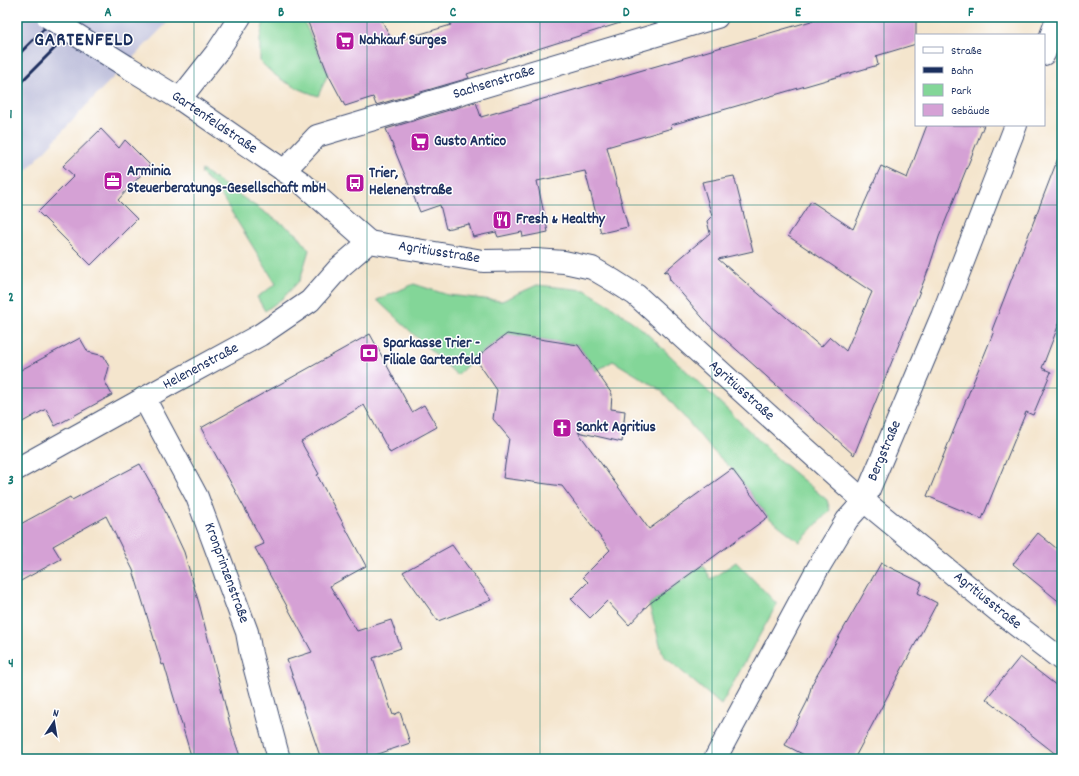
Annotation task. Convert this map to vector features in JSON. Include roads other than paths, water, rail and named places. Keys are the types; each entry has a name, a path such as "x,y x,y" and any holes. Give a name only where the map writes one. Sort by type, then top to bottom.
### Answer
{"street":[{"name":"Gartenfeldstraße","path":"48,17 180,99 302,183 369,242"},
{"path":"180,99 217,52 240,17"},
{"name":"Sachsenstraße","path":"284,171 317,136 717,17"},
{"path":"1045,51 1058,17"},
{"name":"Bergstraße","path":"715,759 818,568 848,520 864,501 942,316 1016,126"},
{"name":"Agritiusstraße","path":"369,242 483,261 536,260 564,262 592,268 614,281 636,295 864,501 998,611 1062,660"},
{"name":"Helenenstraße","path":"17,469 260,335 310,301 339,268 369,242"},
{"name":"Kronprinzenstraße","path":"144,398 197,497 247,632 251,654 280,759"}],"railway":[{"path":"17,24 24,17"},
{"path":"17,56 56,17"},
{"path":"17,86 86,17"}],"place":[{"name":"Nahkauf Surges","path":"345,41"},
{"name":"Gusto Antico","path":"420,142"},
{"name":"Arminia Steuerberatungs-Gesellschaft mbH","path":"113,181"},
{"name":"Trier, Helenenstraße","path":"355,183"},
{"name":"Fresh & Healthy","path":"502,220"},
{"name":"Sparkasse Trier - Filiale Gartenfeld","path":"369,353"},
{"name":"Sankt Agritius","path":"562,428"}],"district":[{"name":"GARTENFELD","path":"84,41"}]}
